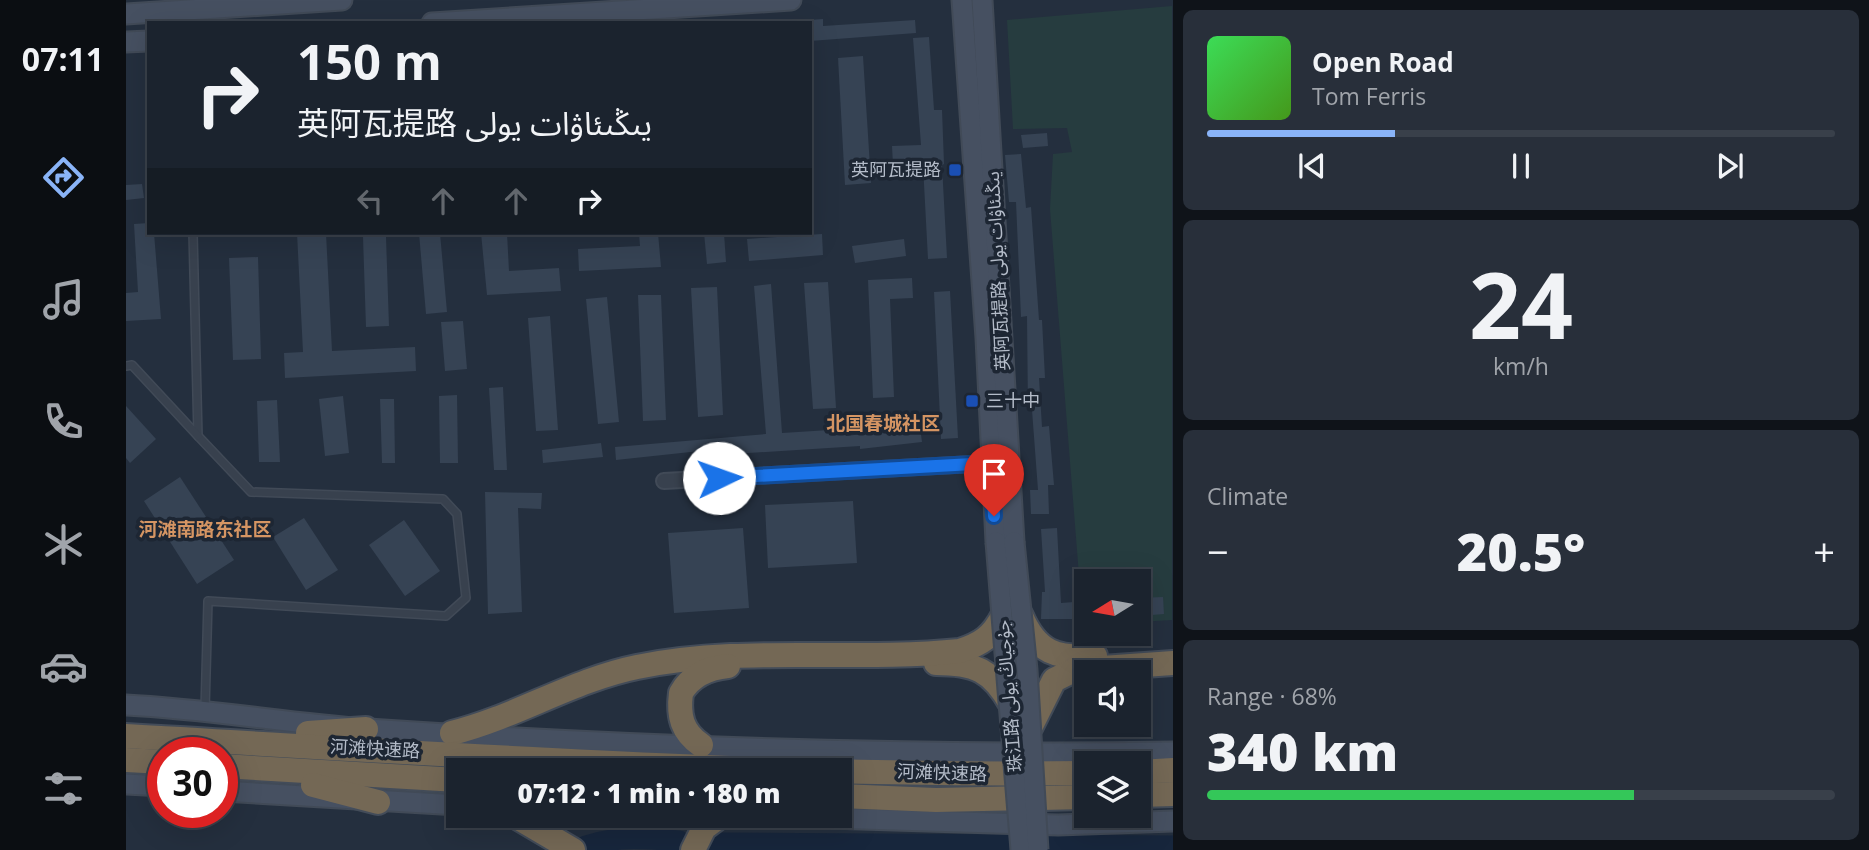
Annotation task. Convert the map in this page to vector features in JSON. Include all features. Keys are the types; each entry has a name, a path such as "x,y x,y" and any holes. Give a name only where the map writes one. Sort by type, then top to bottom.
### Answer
{"highway":[{"path":"452,733 499,719 604,674 671,661 960,651 985,641 1012,616 1045,650 1070,658 1172,650"},
{"path":"701,745 688,736 682,725 681,693 694,677 705,671 742,660 955,663 992,676 1011,704"},
{"path":"1031,726 1054,680 1074,670 1172,663"},
{"path":"238,738 366,729"},
{"name":"河滩快速路","path":"126,736 147,737"},
{"name":"河滩快速路","path":"238,742 693,765 960,774 1074,773"},
{"path":"126,760 147,761"},
{"name":"河滩快速路","path":"238,768 446,779"},
{"path":"238,770 330,788 378,802"},
{"path":"1151,771 1172,770"},
{"path":"1151,795 1172,794"},
{"name":"河滩快速路","path":"852,796 936,800 1074,797"},
{"path":"535,828 573,850"},
{"path":"693,850 704,828"}],"street":[{"path":"126,14 342,0"},
{"path":"452,21 601,6 791,0"},
{"name":"英阿瓦提路 يىڭىئاۋات يولى","path":"962,0 986,338 991,463 1004,542"},
{"name":"英阿瓦提路 يىڭىئاۋات يولى","path":"982,0 1004,542"},
{"path":"126,42 147,41"},
{"path":"664,481 991,463"},
{"name":"珠江路 جۇجياڭ يولى","path":"1004,542 1012,616 1031,726 1038,850"},
{"name":"珠江路 جۇجياڭ يولى","path":"1012,616 1011,704 1021,850"},
{"path":"126,705 366,729 701,745 1033,754 1172,752"},
{"path":"126,784 147,785"},
{"path":"238,792 446,805"},
{"path":"852,819 1045,825 1172,821"}],"lane":[{"path":"193,235 198,436"},
{"path":"126,366 132,365 251,492 443,499 457,514 466,598 446,616 208,601 205,711"}],"green space":[{"path":"1172,6 1172,620 1152,621 1152,569 1078,569 1050,209 1053,154 1072,152 1067,128 1013,129 1007,20"}],"building":[{"path":"823,19 823,26 915,20 916,33 812,41 810,20"},
{"path":"929,37 934,110 942,110 947,258 928,259 923,165 893,165 892,146 921,145 913,38"},
{"path":"863,56 871,183 845,185 838,58"},
{"path":"1047,133 1048,146 1023,148 1021,135"},
{"path":"1021,154 1026,208 1031,207 1039,320 1042,320 1045,378 1039,378 1042,427 1049,426 1054,485 1048,485 1049,514 1031,514 1030,490 1038,490 1032,410 1028,411 1027,316 1021,317 1016,202 1009,202 1005,155"},
{"path":"142,184 144,198 126,200 126,185"},
{"path":"147,223 147,235 154,235 161,319 126,321 126,293 138,292 134,224"},
{"path":"822,234 823,255 749,261 747,239"},
{"path":"297,235 326,235 332,351 415,347 416,371 285,378 284,353 303,352"},
{"path":"419,235 440,235 447,312 426,314"},
{"path":"481,235 507,235 509,271 559,268 561,291 487,295"},
{"path":"639,235 658,235 661,267 579,271 578,249 640,246"},
{"path":"704,235 724,235 726,262 707,264"},
{"path":"363,237 386,237 389,326 366,327"},
{"path":"904,239 906,256 855,263 852,246"},
{"path":"258,257 261,359 233,360 229,258"},
{"path":"912,278 913,298 890,299 894,397 873,398 868,280"},
{"path":"828,282 836,408 813,409 804,283"},
{"path":"771,284 782,433 845,429 846,436 920,427 922,442 860,449 860,446 700,456 700,451 616,460 615,447 766,434 754,286"},
{"path":"717,287 723,415 698,417 691,288"},
{"path":"950,291 958,438 941,439 934,292"},
{"path":"638,295 661,295 666,420 643,421"},
{"path":"607,297 619,422 598,424 586,299"},
{"path":"550,316 558,430 536,431 528,318"},
{"path":"463,321 467,369 445,371 441,322"},
{"path":"503,387 507,470 494,470 489,388"},
{"path":"457,395 458,463 440,463 439,396"},
{"path":"343,396 349,453 325,456 319,399"},
{"path":"380,399 394,399 395,463 382,463"},
{"path":"277,400 280,462 259,462 257,401"},
{"path":"126,406 156,439 130,463 126,458"},
{"path":"601,443 603,457 543,463 542,450"},
{"path":"180,477 234,560 197,584 144,501"},
{"path":"485,492 542,493 541,509 518,508 522,612 488,614"},
{"path":"853,501 857,563 768,568 765,505"},
{"path":"304,518 338,570 306,590 273,537"},
{"path":"404,520 440,571 405,596 369,545"},
{"path":"743,528 749,608 674,613 668,533"},
{"path":"1057,528 1061,603 1074,602 1074,619 1041,619 1042,592 1045,592 1041,529"},
{"path":"1152,597 1163,597 1164,614 1152,615"}],"waterway":[{"path":"576,850 614,840 679,841"},
{"path":"708,843 1173,846"}],"place":[{"name":"英阿瓦提路","path":"955,170"},
{"name":"三十中","path":"972,401"}],"district":[{"name":"北国春城社区","path":"883,423"},
{"name":"河滩南路东社区","path":"205,529"}],"route":[{"path":"719,478 991,463 994,516"}]}
